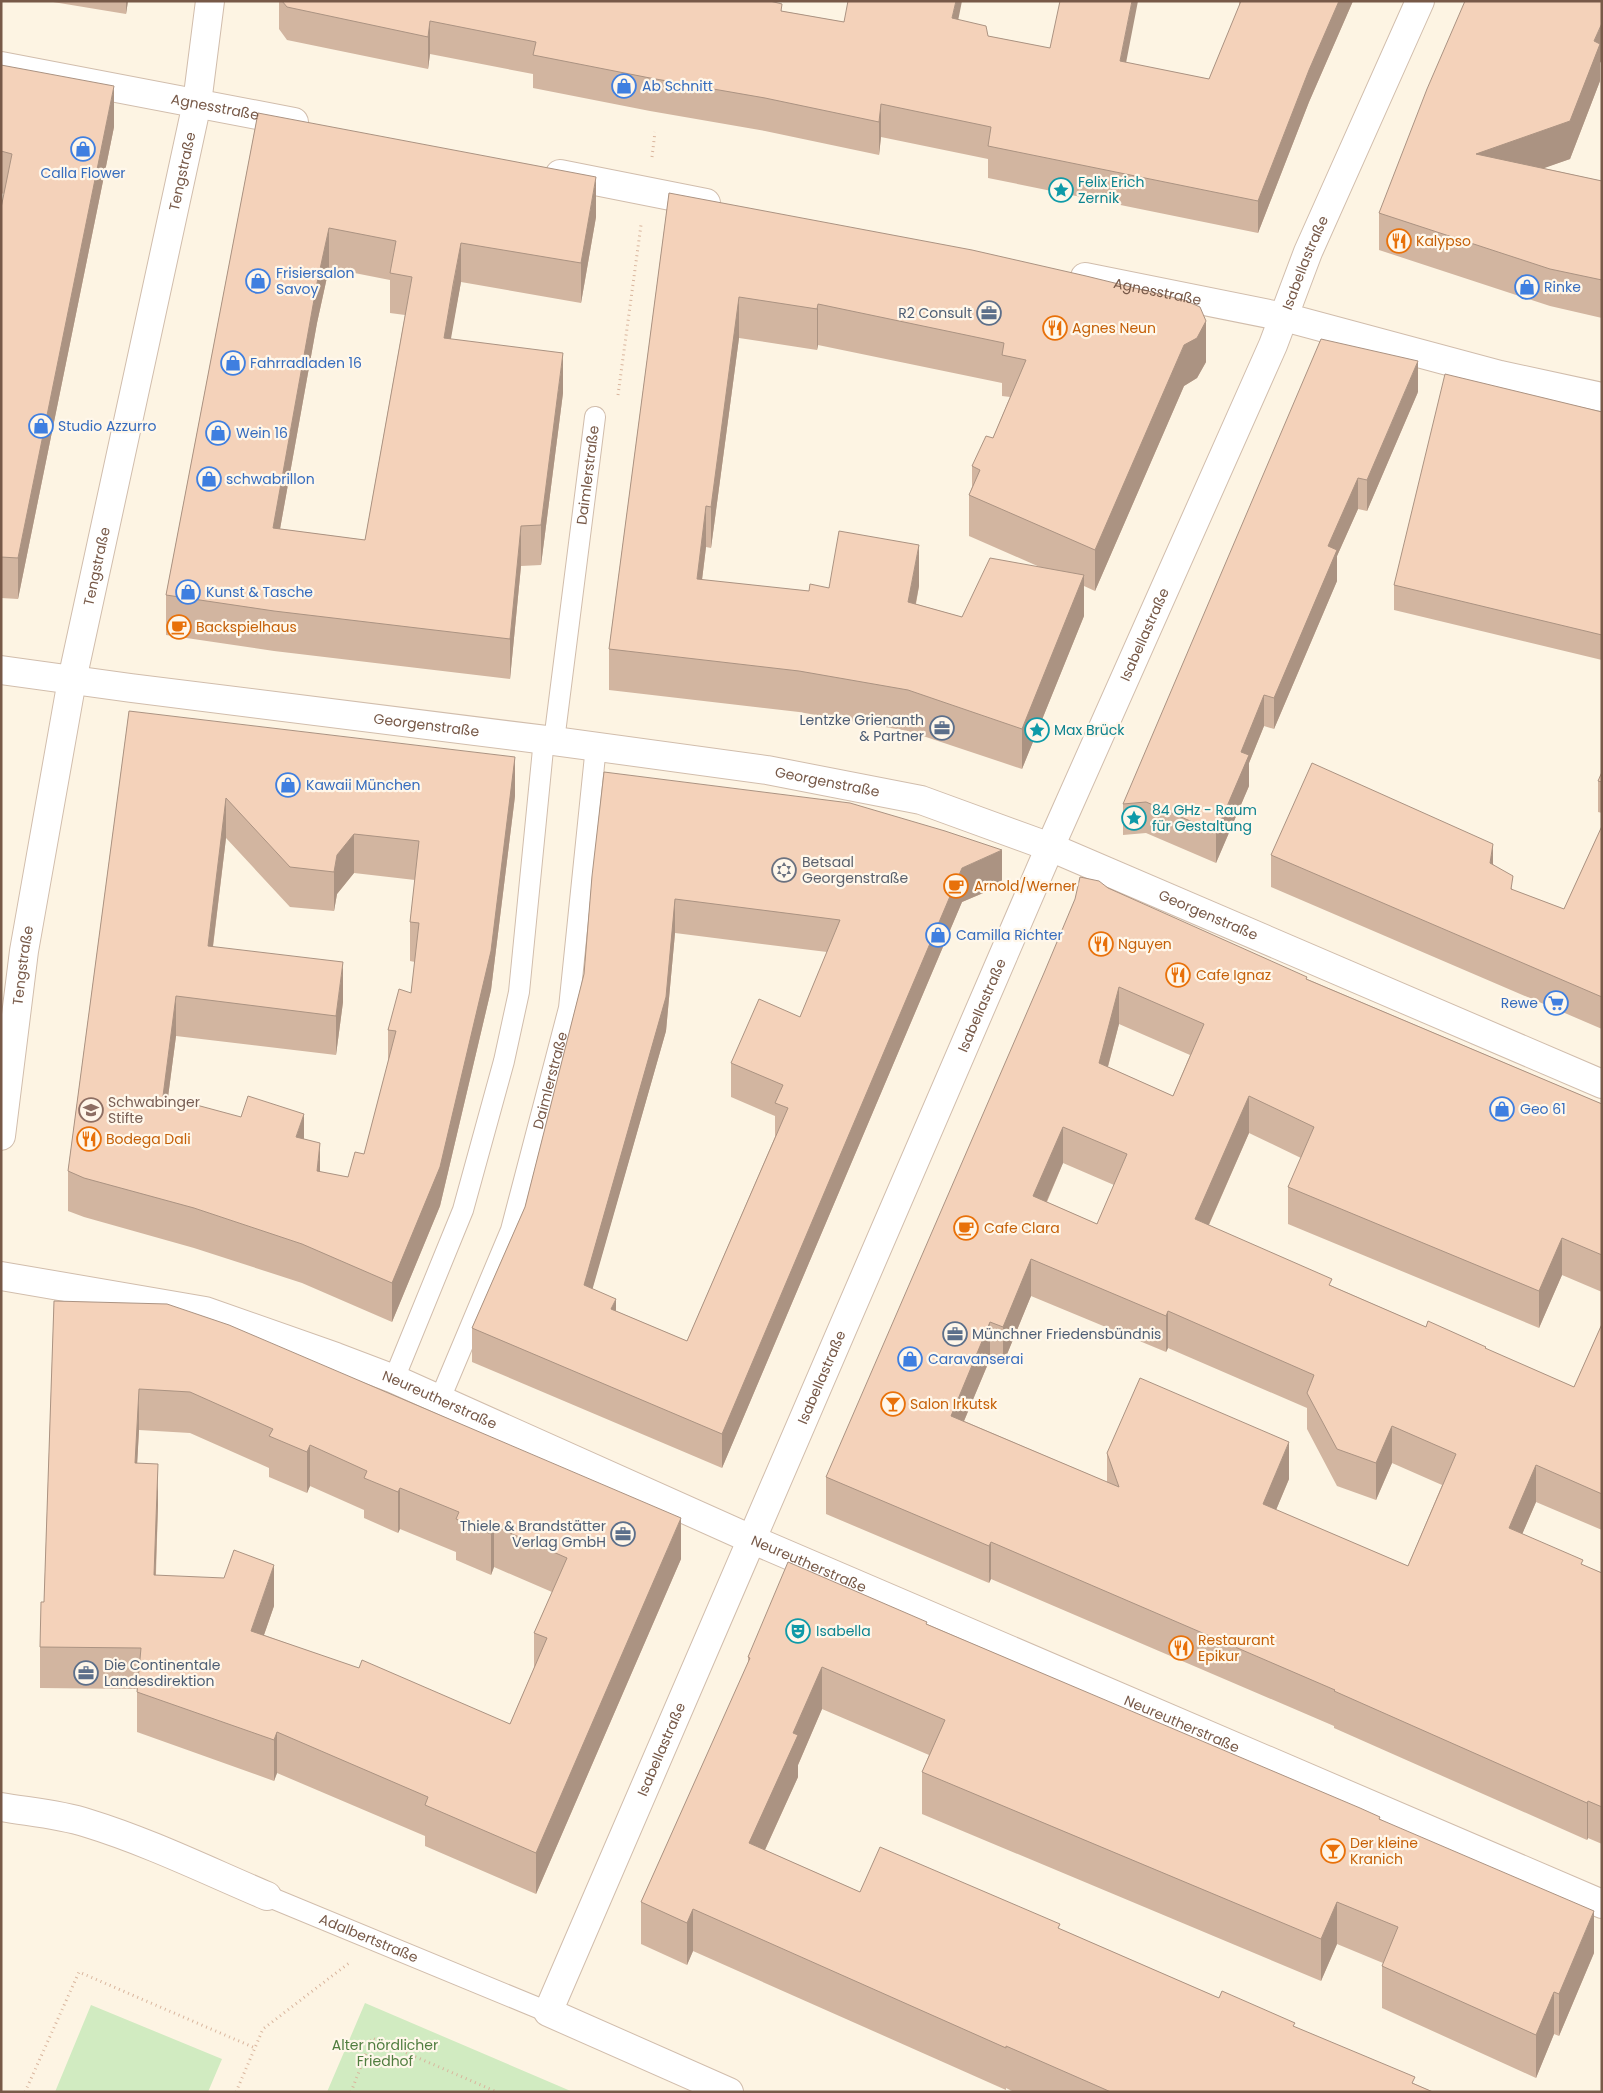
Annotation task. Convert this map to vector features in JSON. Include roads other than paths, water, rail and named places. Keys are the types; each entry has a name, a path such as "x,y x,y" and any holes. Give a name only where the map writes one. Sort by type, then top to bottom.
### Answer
{"street":[{"name":"Tengstraße","path":"1,1136 24,951 72,680 197,103 210,1"},
{"name":"Isabellastraße","path":"548,2012 1050,847 1284,317 1308,252 1420,1"},
{"name":"Agnesstraße","path":"1,66 318,126"},
{"path":"540,170 734,208"},
{"name":"Agnesstraße","path":"1058,272 1284,317 1500,375 1602,397"},
{"name":"Georgenstraße","path":"1,670 596,746 767,770 921,800 1050,847 1602,1084"},
{"name":"Neureutherstraße","path":"1,1276 205,1311 394,1379 751,1539 1602,1904"},
{"name":"Adalbertstraße","path":"1,1807 50,1814 86,1822 267,1896"},
{"name":"Adalbertstraße","path":"548,2012 729,2092"}],"lane":[{"name":"Daimlerstraße","path":"394,1379 463,1210 504,1061 519,992 549,740 595,417"},
{"name":"Daimlerstraße","path":"440,1399 511,1230 569,1008 596,746"},
{"name":"Adalbertstraße","path":"267,1896 548,2012"}],"place":[{"name":"Ab Schnitt","path":"624,86"},
{"name":"Calla Flower","path":"83,149"},
{"name":"Felix Erich Zernik","path":"1061,190"},
{"name":"Kalypso","path":"1399,241"},
{"name":"Frisiersalon Savoy","path":"258,281"},
{"name":"Rinke","path":"1527,287"},
{"name":"R2 Consult","path":"989,313"},
{"name":"Agnes Neun","path":"1055,328"},
{"name":"Fahrradladen 16","path":"233,363"},
{"name":"Studio Azzurro","path":"41,426"},
{"name":"Wein 16","path":"218,433"},
{"name":"schwabrillon","path":"209,479"},
{"name":"Kunst & Tasche","path":"188,592"},
{"name":"Backspielhaus","path":"179,627"},
{"name":"Lentzke Grienanth & Partner","path":"942,728"},
{"name":"Max Brück","path":"1037,730"},
{"name":"Kawaii München","path":"288,785"},
{"name":"84 GHz - Raum für Gestaltung","path":"1134,818"},
{"name":"Betsaal Georgenstraße","path":"784,870"},
{"name":"Arnold/Werner","path":"956,886"},
{"name":"Camilla Richter","path":"938,935"},
{"name":"Nguyen","path":"1101,944"},
{"name":"Cafe Ignaz","path":"1178,975"},
{"name":"Rewe","path":"1556,1003"},
{"name":"Geo 61","path":"1502,1109"},
{"name":"Schwabinger Stifte","path":"91,1110"},
{"name":"Bodega Dali","path":"89,1139"},
{"name":"Cafe Clara","path":"966,1228"},
{"name":"Münchner Friedensbündnis","path":"955,1334"},
{"name":"Caravanserai","path":"910,1359"},
{"name":"Salon Irkutsk","path":"893,1404"},
{"name":"Thiele & Brandstätter Verlag GmbH","path":"623,1534"},
{"name":"Isabella","path":"798,1631"},
{"name":"Restaurant Epikur","path":"1181,1648"},
{"name":"Die Continentale Landesdirektion","path":"86,1673"},
{"name":"Der kleine Kranich","path":"1333,1851"}],"park label":[{"name":"Alter nördlicher Friedhof","path":"385,2054"}]}
